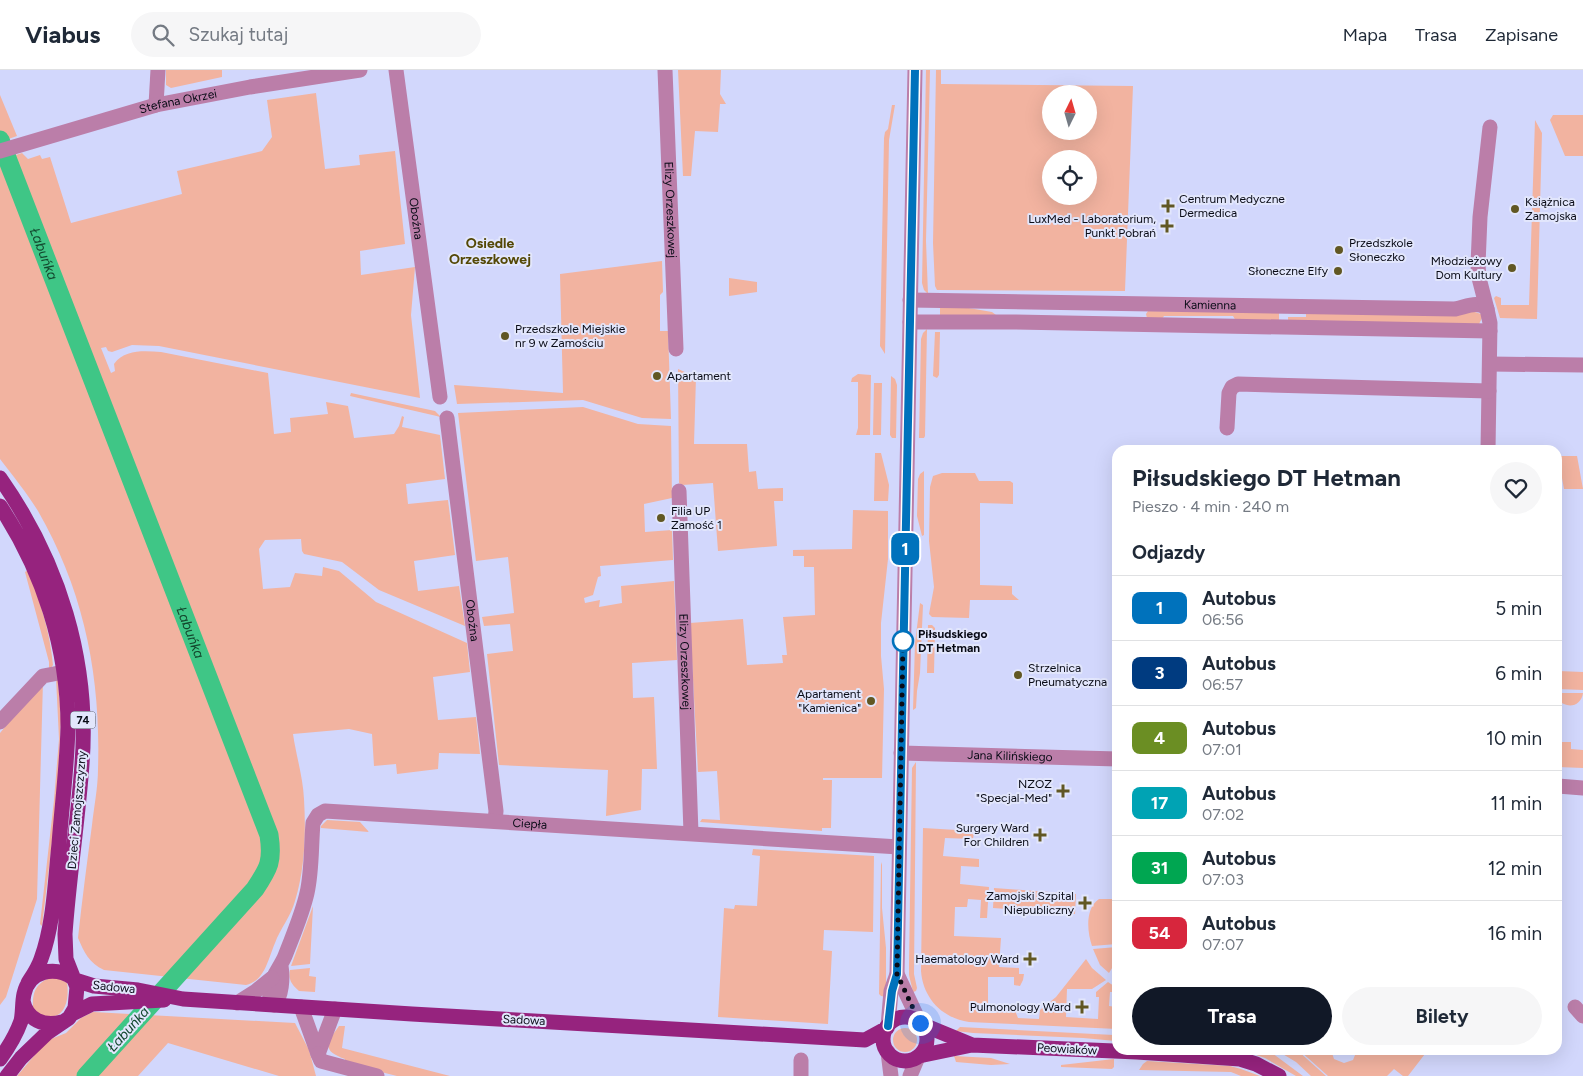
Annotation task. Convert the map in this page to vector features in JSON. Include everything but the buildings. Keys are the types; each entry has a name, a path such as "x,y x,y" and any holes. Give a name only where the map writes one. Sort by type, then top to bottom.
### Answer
{"main road":[{"name":"Dzieci Zamojszczyzny","path":"0,478 25,517 54,577 68,618 78,665 83,713 82,763 68,898 65,950 68,966 74,979"},
{"name":"Dzieci Zamojszczyzny","path":"0,506 24,546 41,584 54,623 64,672 68,714 67,751 48,932 42,958 28,982"},
{"path":"28,982 46,972 61,972 74,979"},
{"name":"Sadowa","path":"74,979 94,986 138,990 183,999"},
{"name":"74","path":"68,1018 75,1008 77,994 74,979"},
{"name":"74","path":"0,1059 18,1027 28,982"},
{"name":"Sadowa","path":"68,1018 92,1004 183,999 865,1040 888,1052"},
{"path":"23,1001 27,1011 36,1020 47,1024 68,1018"},
{"path":"8,1076 31,1048 47,1033 68,1018"},
{"path":"865,1040 900,1018 911,1018 920,1023 927,1038 926,1048 919,1056 904,1061 895,1058 888,1052 884,1037 887,1027"},
{"name":"Peowiaków","path":"920,1023 972,1045"},
{"name":"Peowiaków","path":"919,1056 972,1045 1112,1052"},
{"name":"Peowiaków","path":"1172,1055 1232,1058 1256,1064 1279,1076"}],"street":[{"path":"156,105 158,70"},
{"name":"Stefana Okrzei","path":"0,151 156,105 250,87 360,70"},
{"name":"Oboźna","path":"396,70 440,397"},
{"name":"Elizy Orzeszkowej","path":"665,70 676,349"},
{"path":"887,1027 892,991 897,974 915,70"},
{"path":"1488,445 1490,331 1478,265 1480,216 1490,127"},
{"name":"Kamienna","path":"910,300 1455,309 1478,305 1484,306 1487,309"},
{"path":"1012,302 1012,322"},
{"path":"1131,324 1132,304"},
{"name":"Kamienna","path":"910,322 1012,322 1490,331"},
{"path":"1490,364 1583,366"},
{"path":"1227,428 1229,393 1232,387 1238,384 1489,391"},
{"name":"Oboźna","path":"447,418 496,821"},
{"name":"Elizy Orzeszkowej","path":"679,491 691,833"},
{"path":"0,722 43,676 64,672"},
{"name":"Jana Kilińskiego","path":"901,753 1112,759"},
{"path":"1562,786 1583,788"},
{"name":"Ciepła","path":"274,1005 280,991 276,972 301,913 306,894 309,879 313,823 325,811 899,847"},
{"path":"236,1002 256,990 276,972"},
{"path":"897,974 920,1023"},
{"path":"301,1007 320,1057 324,1076"},
{"path":"320,1057 335,1009"},
{"path":"888,1052 891,1076"},
{"path":"910,1076 919,1056"},
{"path":"320,1057 377,1076"},
{"path":"801,1060 801,1076"}],"shaded area":[{"path":"166,70 222,70 222,77 171,88 166,85"},
{"path":"678,70 721,70 720,94 726,104 720,104 718,132 695,131 691,176 683,176"},
{"path":"926,70 930,70 926,241 928,294 924,290 922,283"},
{"path":"936,70 941,70 941,84 1042,85 1042,140 1098,140 1098,86 1133,86 1125,291 937,290 935,286 933,243"},
{"path":"316,93 325,169 360,165 359,155 395,151 405,244 360,251 361,275 415,267 411,315 420,398 159,346 132,345 112,352 108,351 106,347 101,348 111,373 115,371 114,364 118,359 129,353 148,351 268,373 274,434 291,432 290,418 328,414 326,402 348,406 354,438 394,434 402,416 404,417 402,427 440,435 445,479 406,484 408,504 448,500 455,555 414,561 418,591 459,586 465,626 379,590 342,562 304,554 301,539 265,540 259,549 263,589 290,587 295,573 322,576 323,567 339,571 376,602 467,643 470,672 433,677 438,720 476,717 480,754 439,753 438,769 397,774 396,764 374,766 372,734 349,729 293,734 304,799 305,837 303,863 293,907 277,938 268,962 258,979 246,985 104,970 91,960 78,938 98,776 96,701 86,635 78,603 54,541 34,504 0,459 0,160 22,153 28,159 40,155 42,159 50,157 71,223 182,194 177,171 262,151 272,137 267,100"},
{"path":"0,95 17,136 0,142"},
{"path":"892,105 895,105 889,140 885,354 880,346 884,138 885,132 888,129"},
{"path":"1553,115 1583,115 1583,156 1565,156 1550,120"},
{"path":"1535,120 1542,133 1537,319 1500,318 1494,298 1496,296 1501,298 1501,305 1529,305"},
{"path":"662,261 663,292 660,295 660,331 668,331 671,419 642,418 583,400 457,404 454,385 563,393 560,274"},
{"path":"729,278 757,282 757,292 729,296"},
{"path":"940,305 992,312 996,315 940,317"},
{"path":"1148,311 1279,312 1279,322 1236,321 1233,316 1164,316 1161,320 1147,318 1146,314"},
{"path":"1472,311 1481,314 1482,318 1479,324 1288,322 1288,317 1306,317 1306,312"},
{"path":"927,329 925,436 924,438 919,438 921,339"},
{"path":"935,332 940,332 939,375 937,378 933,376"},
{"path":"678,369 696,377 694,444 747,444 749,472 756,471 758,489 783,488 783,501 774,501 777,546 718,551 713,483 682,485 679,483"},
{"path":"858,374 871,375 870,435 856,435 858,428 858,382 851,382 852,378"},
{"path":"891,376 895,379 897,385 896,438 892,438 890,435"},
{"path":"874,383 882,383 881,435 873,435"},
{"path":"351,393 435,411 441,417 350,396"},
{"path":"583,407 638,424 671,426 672,498 644,504 645,532 672,530 673,560 600,566 601,576 598,577 593,595 584,598 585,603 600,600 599,607 622,603 621,586 674,581 677,660 632,663 633,698 654,697 657,769 642,769 641,810 606,816 608,770 499,765 487,654 513,651 510,624 484,626 482,617 514,613 508,557 476,561 458,413"},
{"path":"875,453 881,453 889,485 888,501 874,501"},
{"path":"1562,456 1577,456 1583,489 1564,489"},
{"path":"924,471 924,535 922,536 917,516 918,479"},
{"path":"942,473 975,473 979,481 1010,481 1013,483 1013,504 980,503 980,585 1012,586 1012,594 1019,600 970,600 969,618 932,617 929,614 934,587 929,541 930,487 933,476"},
{"path":"853,510 888,511 888,559 881,623 884,689 882,778 823,778 823,780 832,780 831,828 822,828 822,831 700,822 702,819 720,820 717,771 698,772 690,623 743,619 747,665 783,663 782,655 787,655 783,617 815,615 814,567 804,567 804,556 793,556 793,550 852,549"},
{"path":"28,570 50,640 53,665 49,671 49,662 25,572"},
{"path":"920,603 923,605 920,673 916,708 913,710 915,643"},
{"path":"928,625 932,625 935,628 934,673 927,673"},
{"path":"1562,671 1583,672 1583,690 1562,689"},
{"path":"56,678 58,680 61,719 57,800 42,926 40,924 59,739"},
{"path":"43,681 37,899 6,997 0,1005 0,733"},
{"path":"1562,693 1583,693 1582,698 1577,704 1565,705 1562,703"},
{"path":"1562,742 1571,742 1571,749 1583,750 1583,768 1562,767"},
{"path":"916,762 914,974 917,988 913,992 909,975 909,964 912,768"},
{"path":"327,820 360,822 369,832 321,828"},
{"path":"923,828 974,831 973,839 945,838 943,856 979,859 979,867 961,866 960,884 989,887 987,918 980,918 981,900 968,899 967,907 955,907 954,936 1001,938 999,967 1019,968 1019,974 1024,974 1020,986 1014,985 1014,977 988,977 988,1008 1014,1008 1018,1018 1039,1019 1040,1010 1056,997 1086,959 1092,968 1106,980 1092,989 1067,989 1066,1017 1098,1019 1099,997 1096,997 1096,992 1108,982 1112,985 1109,1006 1112,1006 1112,1029 959,1020 942,1011 930,998 921,971"},
{"path":"753,849 874,856 873,932 824,930 823,950 832,951 828,1024 718,1017 724,908 734,909 735,905 757,906 760,856 752,855"},
{"path":"882,862 882,908 886,948 886,997 879,994"},
{"path":"994,888 1076,894 1075,914 993,908"},
{"path":"1099,899 1112,899 1112,944 1092,946 1088,921 1094,903"},
{"path":"313,906 310,964 291,966"},
{"path":"1112,947 1112,968 1109,973 1100,965 1093,949"},
{"path":"310,968 309,976 316,977 315,992 299,991 291,982 290,970"},
{"path":"56,976 67,983 68,992 65,1007 59,1014 42,1017 33,1008 35,991 45,980"},
{"path":"93,1012 295,1023 309,1050 316,1076 279,1076 168,1043 138,1076 17,1076 51,1039 66,1033 81,1018"},
{"path":"339,1026 345,1026 342,1048 450,1076 397,1076 345,1063 345,1059 333,1053 328,1046"},
{"path":"960,1027 1112,1035 1112,1041 973,1033 956,1031"},
{"path":"905,1028 914,1031 917,1040 914,1049 905,1052 896,1049 893,1040 896,1031"},
{"path":"1256,1055 1275,1055 1303,1076 1296,1076 1265,1058"},
{"path":"1284,1055 1303,1055 1326,1076 1311,1076 1296,1062"},
{"path":"1305,1055 1333,1055 1334,1059 1344,1063 1353,1060 1355,1055 1424,1055 1408,1076 1403,1076 1394,1069 1387,1076 1328,1076"},
{"path":"954,1056 991,1058 1010,1064 991,1065 956,1062"},
{"path":"1114,1059 1114,1067 1112,1069 1061,1067 1061,1065"},
{"path":"1147,1061 1230,1066 1260,1076 1241,1076 1231,1072 1139,1070"}],"waterway":[{"name":"Łabuńka","path":"0,140 269,835 270,844 269,864 255,889 86,1076"}],"bus line":[{"name":"1","path":"888,1026 892,991 897,974 915,70"}],"place":[{"name":"Centrum Medyczne Dermedica","path":"1168,206"},
{"name":"Książnica Zamojska","path":"1515,209"},
{"name":"LuxMed - Laboratorium, Punkt Pobrań","path":"1167,226"},
{"name":"Przedszkole Słoneczko","path":"1339,250"},
{"name":"Młodzieżowy Dom Kultury","path":"1512,268"},
{"name":"Słoneczne Elfy","path":"1338,271"},
{"name":"Przedszkole Miejskie nr 9 w Zamościu","path":"505,336"},
{"name":"Apartament","path":"657,376"},
{"name":"Filia UP Zamość 1","path":"661,518"},
{"name":"Piłsudskiego DT Hetman","path":"903,641"},
{"name":"Strzelnica Pneumatyczna","path":"1018,675"},
{"name":"Apartament \"Kamienica\"","path":"871,701"},
{"name":"NZOZ \"Specjal-Med\"","path":"1063,791"},
{"name":"Surgery Ward For Children","path":"1040,835"},
{"name":"Zamojski Szpital Niepubliczny","path":"1085,903"},
{"name":"Haematology Ward","path":"1030,959"},
{"name":"Pulmonology Ward","path":"1082,1007"}],"district":[{"name":"Osiedle Orzeszkowej","path":"490,252"}],"route":[{"path":"903,641 897,974 920,1023"}]}
